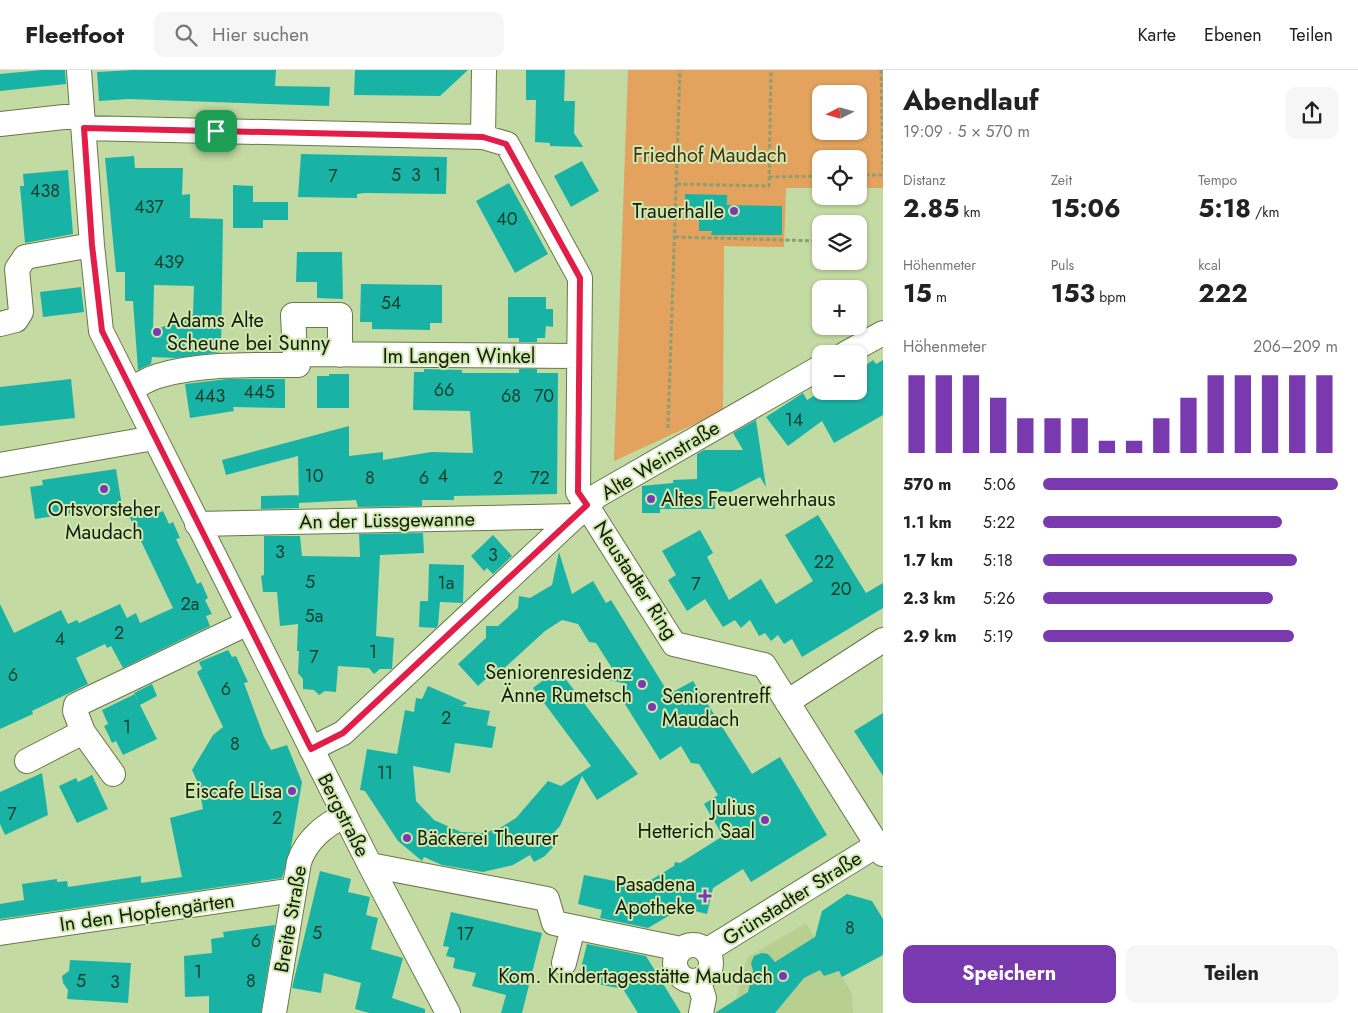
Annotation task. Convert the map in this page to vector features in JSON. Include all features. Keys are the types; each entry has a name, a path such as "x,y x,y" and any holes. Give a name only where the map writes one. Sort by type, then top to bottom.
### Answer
{"street":[{"name":"Bergstraße","path":"79,70 92,245 102,331 311,749 448,1013"},
{"path":"483,137 484,70"},
{"path":"0,124 83,122 483,137 506,144 580,278 578,492 582,510"},
{"path":"0,324 16,320 21,312 17,269 25,257 92,245"},
{"path":"861,345 883,333"},
{"name":"Im Langen Winkel","path":"340,355 579,356"},
{"path":"130,389 157,376 196,370 251,365 298,365"},
{"name":"Alte Weinstraße","path":"311,749 343,733 598,495 812,372"},
{"path":"0,465 154,438"},
{"name":"An der Lüssgewanne","path":"197,524 582,510"},
{"name":"Neustadter Ring","path":"582,510 674,644 764,665 880,850"},
{"path":"113,774 83,732 74,711 76,705 248,623"},
{"path":"787,702 883,640"},
{"path":"27,761 83,732"},
{"name":"Breite Straße","path":"274,1013 294,890 303,850 324,826 345,815"},
{"name":"Grünstadter Straße","path":"706,951 880,850"},
{"name":"Bergstraße","path":"370,865 547,899 554,923 573,927"},
{"name":"In den Hopfengärten","path":"0,933 294,890"},
{"path":"564,963 573,927"},
{"name":"Grünstadter Straße","path":"573,927 681,949 691,945 706,951 711,962 710,967 708,973 698,980"},
{"path":"681,949 676,960 677,971 686,979 698,980 704,998 701,1013"}],"path":[{"path":"668,454 680,70"},
{"path":"677,184 768,186 771,70"},
{"path":"881,70 883,170"},
{"path":"867,176 883,175"},
{"path":"769,176 812,176"},
{"path":"676,237 812,241"}],"shaded area":[{"path":"806,923 835,972 840,973 852,994 853,1013 717,1013 718,1010 736,999 748,957"}],"green space":[{"name":"Friedhof Maudach","path":"628,70 883,70 883,188 867,188 867,150 812,150 812,188 786,188 784,247 724,246 723,411 614,461"}],"building":[{"path":"65,70 66,84 0,91 0,74"},
{"path":"133,70 276,70 275,86 330,87 329,106 128,99 99,101 97,72"},
{"path":"355,70 468,70 440,96 354,95"},
{"path":"526,70 565,70 564,101 575,101 574,133 583,147 550,146 550,143 535,142 536,100 526,100"},
{"path":"301,154 447,157 446,194 365,193 357,194 357,198 298,197"},
{"path":"134,156 135,168 183,168 182,195 190,194 190,218 223,219 221,352 176,358 152,357 151,364 138,370 133,301 125,301 125,272 116,272 105,158","holes":["154,285 194,286 193,314 153,331"]},
{"path":"582,161 599,191 571,207 554,176"},
{"path":"68,170 73,234 25,243 20,186 24,186 23,174"},
{"path":"509,183 548,254 515,273 476,201"},
{"path":"233,185 253,186 253,202 288,202 288,220 263,220 263,228 233,228"},
{"name":"Trauerhalle","path":"685,194 727,195 727,205 782,206 782,235 711,235 712,231 699,231 699,217 685,217"},
{"path":"297,252 342,252 343,299 317,298 317,282 296,282"},
{"path":"361,284 442,285 442,323 430,323 430,330 372,329 372,322 360,322"},
{"path":"81,287 84,312 43,317 40,292"},
{"path":"508,297 546,297 546,309 553,309 553,327 546,326 545,338 537,338 537,342 519,342 519,338 508,338"},
{"path":"873,360 876,364 883,360 883,415 834,443 822,421 788,446 766,417 803,393 807,400 812,397 812,400 867,400 867,364"},
{"path":"424,369 462,370 462,373 519,373 519,369 537,369 537,373 558,373 557,494 454,496 454,500 422,500 422,506 358,507 356,500 299,503 298,456 226,475 222,460 349,426 349,456 383,452 383,460 431,452 473,453 470,411 413,410 414,372 424,372"},
{"path":"329,374 349,374 349,408 317,408 317,376 329,376"},
{"path":"71,379 75,418 0,426 0,387"},
{"path":"228,379 285,379 285,408 233,407 234,411 190,418 185,384"},
{"path":"756,420 766,487 760,477 731,492 714,491 715,509 660,509 660,513 642,513 642,486 673,483 673,480 697,479 697,454 704,450 743,450 733,433"},
{"path":"116,469 122,506 35,519 30,487 43,485 42,480"},
{"path":"299,495 299,508 261,509 261,496"},
{"path":"150,506 154,515 163,511 169,524 173,522 180,538 176,539 197,584 201,582 208,598 205,600 212,614 206,616 210,626 123,668 111,646 107,648 105,644 76,658 88,684 32,711 33,714 0,729 0,604 14,633 61,610 68,624 77,620 79,623 120,604 127,618 136,613 140,623 173,608 129,516"},
{"path":"818,515 866,593 883,583 883,608 802,657 792,639 784,644 778,635 771,641 765,633 759,636 750,620 741,628 735,620 723,627 705,599 687,611 668,580 676,575 662,551 700,530 713,553 707,557 729,600 761,579 776,604 813,581 785,535"},
{"path":"423,533 424,553 380,555 376,636 394,638 392,669 380,669 374,674 369,668 338,666 336,692 325,691 319,695 314,690 303,689 303,679 298,673 298,624 280,626 277,592 263,592 261,576 264,575 264,536 300,536 302,556 360,557 359,534"},
{"path":"493,535 512,556 493,574 487,568 484,571 471,556"},
{"path":"559,552 572,594 593,581 606,603 611,600 669,694 693,681 752,774 780,757 827,835 751,882 743,869 713,888 707,914 682,908 648,928 600,918 602,910 578,904 584,875 641,886 674,866 675,862 680,863 723,836 704,804 718,795 699,764 691,763 681,746 660,760 623,701 627,684 609,680 612,668 596,643 589,642 578,624 562,620 545,631 500,672 498,668 478,686 458,664 486,638 486,626 498,626 518,608 519,596 530,598 552,585"},
{"path":"429,564 464,565 463,603 440,602 438,625 436,628 419,627 420,601 428,601"},
{"path":"228,650 232,657 236,656 248,682 244,683 264,737 271,750 287,745 302,782 291,847 282,878 0,919 0,904 24,900 22,884 57,879 57,882 67,881 68,887 141,876 141,883 182,877 170,818 203,809 198,783 192,770 213,735 223,727 197,672 202,669 199,662"},
{"path":"558,669 638,774 597,800 582,776 560,826 547,840 554,846 545,856 534,862 530,855 513,865 483,872 442,865 424,857 422,861 398,841 365,791 360,790 367,749 397,754 405,710 414,712 416,698 422,699 428,686 467,703 462,706 490,711 487,725 496,727 492,748 455,743 450,773 413,766 416,801 434,820 461,832 481,833 498,829 516,818 548,781 561,786 591,766 533,688"},
{"path":"152,684 157,696 140,705 157,739 123,755 116,741 112,743 104,726 108,724 102,710"},
{"path":"883,713 883,776 854,731"},
{"path":"42,773 48,815 5,835 0,824 0,792"},
{"path":"92,775 108,809 77,823 59,786 76,778 78,782"},
{"path":"320,871 351,879 348,892 370,897 366,915 378,918 371,949 403,958 392,998 425,1009 425,1013 369,1013 355,1009 361,983 324,973 321,993 292,988"},
{"path":"847,894 872,901 883,919 883,955 842,977 839,971 824,976 820,970 804,978 775,1013 715,1013 748,992 753,971 751,963 754,956 762,953 768,954 775,962 815,937 822,911"},
{"path":"451,912 542,933 522,1013 501,1013 506,995 472,986 476,973 453,968 455,958 446,956 449,947 443,946"},
{"path":"275,925 261,1013 209,1013 209,996 185,997 184,956 212,953 211,939 224,937 223,932"},
{"path":"587,944 646,956 681,1013 638,1013 623,989 597,984 599,979 579,976"},
{"path":"70,960 131,963 128,1003 67,999 68,990 63,983 62,976 69,971"}],"place":[{"name":"Trauerhalle","path":"734,211"},
{"name":"Adams Alte Scheune bei Sunny","path":"157,332"},
{"name":"Ortsvorsteher Maudach","path":"104,489"},
{"name":"Altes Feuerwehrhaus","path":"651,499"},
{"name":"Seniorenresidenz Änne Rumetsch","path":"642,684"},
{"name":"Seniorentreff Maudach","path":"652,707"},
{"name":"Eiscafe Lisa","path":"292,791"},
{"name":"Julius Hetterich Saal","path":"765,820"},
{"name":"Bäckerei Theurer","path":"407,838"},
{"name":"Pasadena Apotheke","path":"705,896"},
{"name":"Kom. Kindertagesstätte Maudach","path":"783,976"}],"route":[{"path":"84,128 216,131 483,137 506,144 580,278 578,492 587,505 343,733 311,749 102,331 92,245 84,128"}]}
